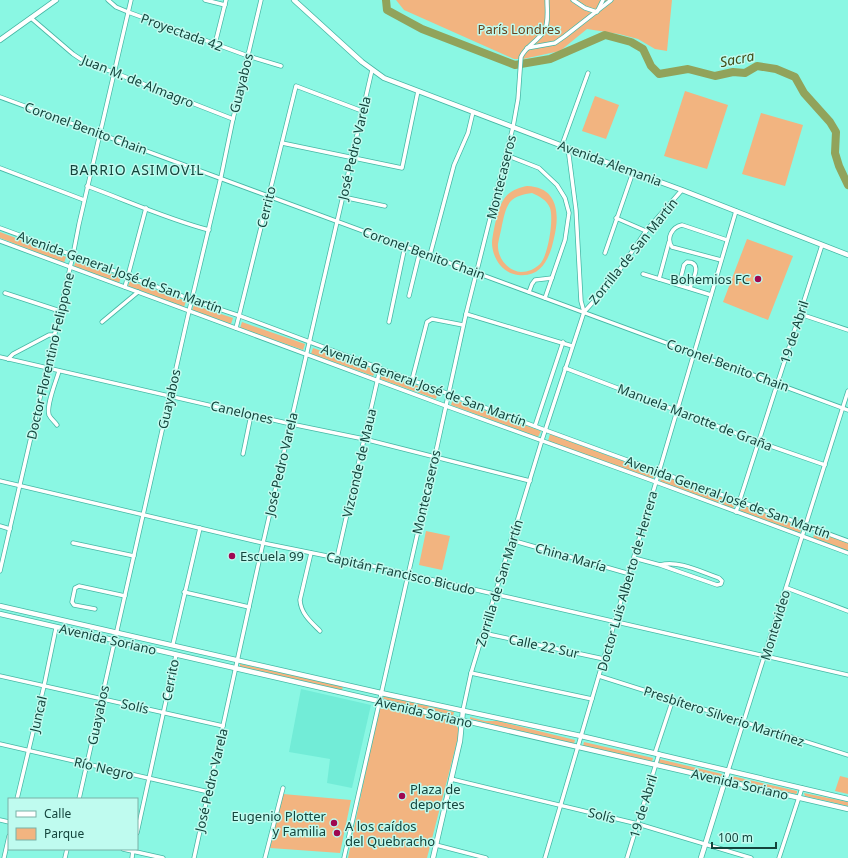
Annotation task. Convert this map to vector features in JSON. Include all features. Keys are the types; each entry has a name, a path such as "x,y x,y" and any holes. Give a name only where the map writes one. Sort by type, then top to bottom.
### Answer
{"street":[{"path":"0,40 56,0"},
{"name":"Proyectada 42","path":"108,0 128,12 248,56 281,66"},
{"name":"Doctor Florentino Felippone","path":"0,571 74,255 87,186 131,0"},
{"path":"205,0 225,5"},
{"path":"215,44 226,0"},
{"name":"Guayabos","path":"79,798 191,300 221,178 233,119 261,0"},
{"name":"Avenida Alemania","path":"294,0 362,62 384,78 682,190 848,255"},
{"path":"526,48 544,33 546,26 547,0"},
{"path":"572,0 585,8 597,12"},
{"path":"597,12 603,0"},
{"path":"526,48 555,43 612,0"},
{"name":"Juan M. de Almagro","path":"31,18 73,54 94,66 233,119"},
{"name":"Montecaseros","path":"344,858 435,456 463,325 513,127 518,99 521,57 526,48"},
{"name":"José Pedro Varela","path":"194,858 263,543 372,70"},
{"path":"562,146 588,73"},
{"name":"Cerrito","path":"236,328 296,86 362,111"},
{"path":"282,143 402,168 418,91"},
{"name":"Coronel Benito Chain","path":"0,97 848,410"},
{"path":"430,255 454,165 468,133 473,112"},
{"name":"Zorrilla de San Martín","path":"568,148 574,190 581,301 584,312"},
{"path":"506,155 539,168 557,184 565,198 569,213 565,240 545,298"},
{"path":"0,168 84,200"},
{"path":"605,253 633,172"},
{"path":"87,186 180,222 208,230"},
{"name":"Zorrilla de San Martín","path":"433,858 460,741 463,710 483,633 545,430 584,312 612,281 646,231 682,190"},
{"path":"343,197 385,206"},
{"path":"125,287 146,208"},
{"name":"Doctor Luis Alberto de Herrera","path":"545,858 736,211"},
{"path":"616,218 646,231"},
{"path":"659,279 672,230 677,226 682,225 727,240"},
{"name":"Avenida General José de San Martín","path":"0,228 191,300 240,316 739,502 848,541"},
{"name":"Avenida General José de San Martín","path":"0,240 446,406 848,553"},
{"path":"669,240 672,247 722,260"},
{"name":"19 de Abril","path":"736,512 822,244"},
{"path":"389,322 405,246"},
{"path":"409,296 420,251"},
{"path":"679,285 684,264 687,262 692,262 696,265 697,269 690,288"},
{"path":"643,274 711,295"},
{"path":"529,292 535,280 552,278"},
{"path":"102,322 138,292"},
{"path":"5,293 60,311"},
{"path":"466,314 572,346"},
{"path":"800,314 848,330"},
{"path":"412,380 427,322 432,319 463,325"},
{"path":"8,359 13,354 43,338 50,335 55,335"},
{"path":"535,426 562,342"},
{"name":"Canelones","path":"0,357 251,415 364,439 530,481"},
{"name":"Manuela Marotte de Graña","path":"565,368 759,442 825,465"},
{"name":"Vizconde de Maua","path":"337,558 380,369"},
{"path":"57,426 50,417 49,412 50,402 59,371"},
{"name":"Montevideo","path":"701,858 766,656 848,391"},
{"path":"243,454 251,415"},
{"name":"Capitán Francisco Bicudo","path":"0,482 263,543 337,558 848,674"},
{"path":"0,526 10,529"},
{"name":"Cerrito","path":"138,828 176,655 173,644 200,528"},
{"name":"China María","path":"511,540 630,574"},
{"path":"73,543 134,556"},
{"path":"311,553 300,600 300,608 320,631"},
{"path":"634,558 660,565 717,585 721,584 722,581 719,578 680,565 668,563 660,565"},
{"path":"95,609 74,604 72,602 75,588 79,586 125,596"},
{"path":"787,588 848,610"},
{"path":"184,592 249,607"},
{"name":"Avenida Soriano","path":"0,606 173,644 381,693 581,736 848,799"},
{"name":"Avenida Soriano","path":"0,614 848,809"},
{"name":"Juncal","path":"17,798 56,628"},
{"name":"Calle 22 Sur","path":"483,633 604,659"},
{"path":"472,673 592,699"},
{"name":"Solís","path":"0,676 223,726"},
{"name":"Presbítero Silverio Martínez","path":"599,676 848,755"},
{"path":"346,693 347,685"},
{"name":"19 de Abril","path":"627,858 656,765 657,754 673,700"},
{"name":"Río Negro","path":"0,744 209,792"},
{"name":"Solís","path":"451,780 638,824 751,858"},
{"path":"265,858 282,788"},
{"path":"779,858 802,788"},
{"path":"4,858 8,840"},
{"path":"436,845 486,858"},
{"path":"132,858 133,850 163,858"}],"shaded area":[{"path":"301,689 371,705 352,788 327,783 330,759 289,752"}],"green space":[{"name":"París Londres","path":"396,0 672,0 667,51 655,49 638,39 619,34 587,29 560,51 523,59 514,59 404,10"},
{"path":"685,91 728,105 707,169 664,156"},
{"path":"595,96 619,105 606,139 582,131"},
{"path":"761,113 803,125 785,186 742,174"},
{"path":"527,186 545,191 551,197 554,203 557,220 550,252 544,265 533,273 518,275 508,272 497,260 492,243 493,233 500,208 506,196 517,189","holes":["532,193 540,197 549,205 551,213 551,228 548,246 543,260 538,266 531,270 521,272 507,266 499,254 498,244 508,205 514,198"]},
{"path":"0,232 66,257 64,263 0,238"},
{"name":"Bohemios FC","path":"747,239 793,256 768,320 723,302"},
{"path":"76,261 121,277 119,283 74,266"},
{"path":"130,281 186,301 184,307 128,286"},
{"path":"194,305 233,318 231,324 192,310"},
{"path":"242,322 305,344 303,350 240,328"},
{"path":"313,348 376,370 373,376 311,354"},
{"path":"382,373 438,393 436,399 380,379"},
{"path":"453,399 541,431 538,437 451,405"},
{"path":"550,434 655,473 653,479 548,441"},
{"path":"662,475 735,502 733,509 660,482"},
{"path":"742,505 802,527 800,533 740,511"},
{"path":"426,531 450,536 442,570 419,565"},
{"path":"815,531 848,543 848,551 813,538"},
{"path":"240,664 343,686 342,690 240,667"},
{"path":"384,696 454,712 453,716 383,700"},
{"name":"Plaza de deportes","path":"382,705 452,720 458,728 459,734 427,858 348,858 379,706"},
{"path":"470,717 485,721 498,721 575,740 574,744 470,719"},
{"path":"584,742 653,758 652,762 583,746"},
{"path":"659,759 722,774 721,778 658,763"},
{"path":"732,776 797,791 797,793 731,779"},
{"path":"840,776 848,778 848,794 835,791"},
{"path":"804,793 848,802 848,806 805,796"},
{"path":"283,794 351,800 340,853 270,848"}],"waterway":[{"name":"Sacra","path":"386,0 387,10 422,29 515,65 550,59 605,35 631,42 643,49 651,66 659,74 688,69 715,76 733,72 745,73 757,66 776,69 795,77 804,93 830,122 836,132 835,153 848,185"}],"place":[{"name":"Bohemios FC","path":"758,279"},
{"name":"Escuela 99","path":"232,556"},
{"name":"Plaza de deportes","path":"402,796"},
{"name":"Eugenio Plotter y Familia","path":"334,823"},
{"name":"A los caídos del Quebracho","path":"337,833"}],"district":[{"name":"BARRIO ASIMOVIL","path":"137,170"}]}
